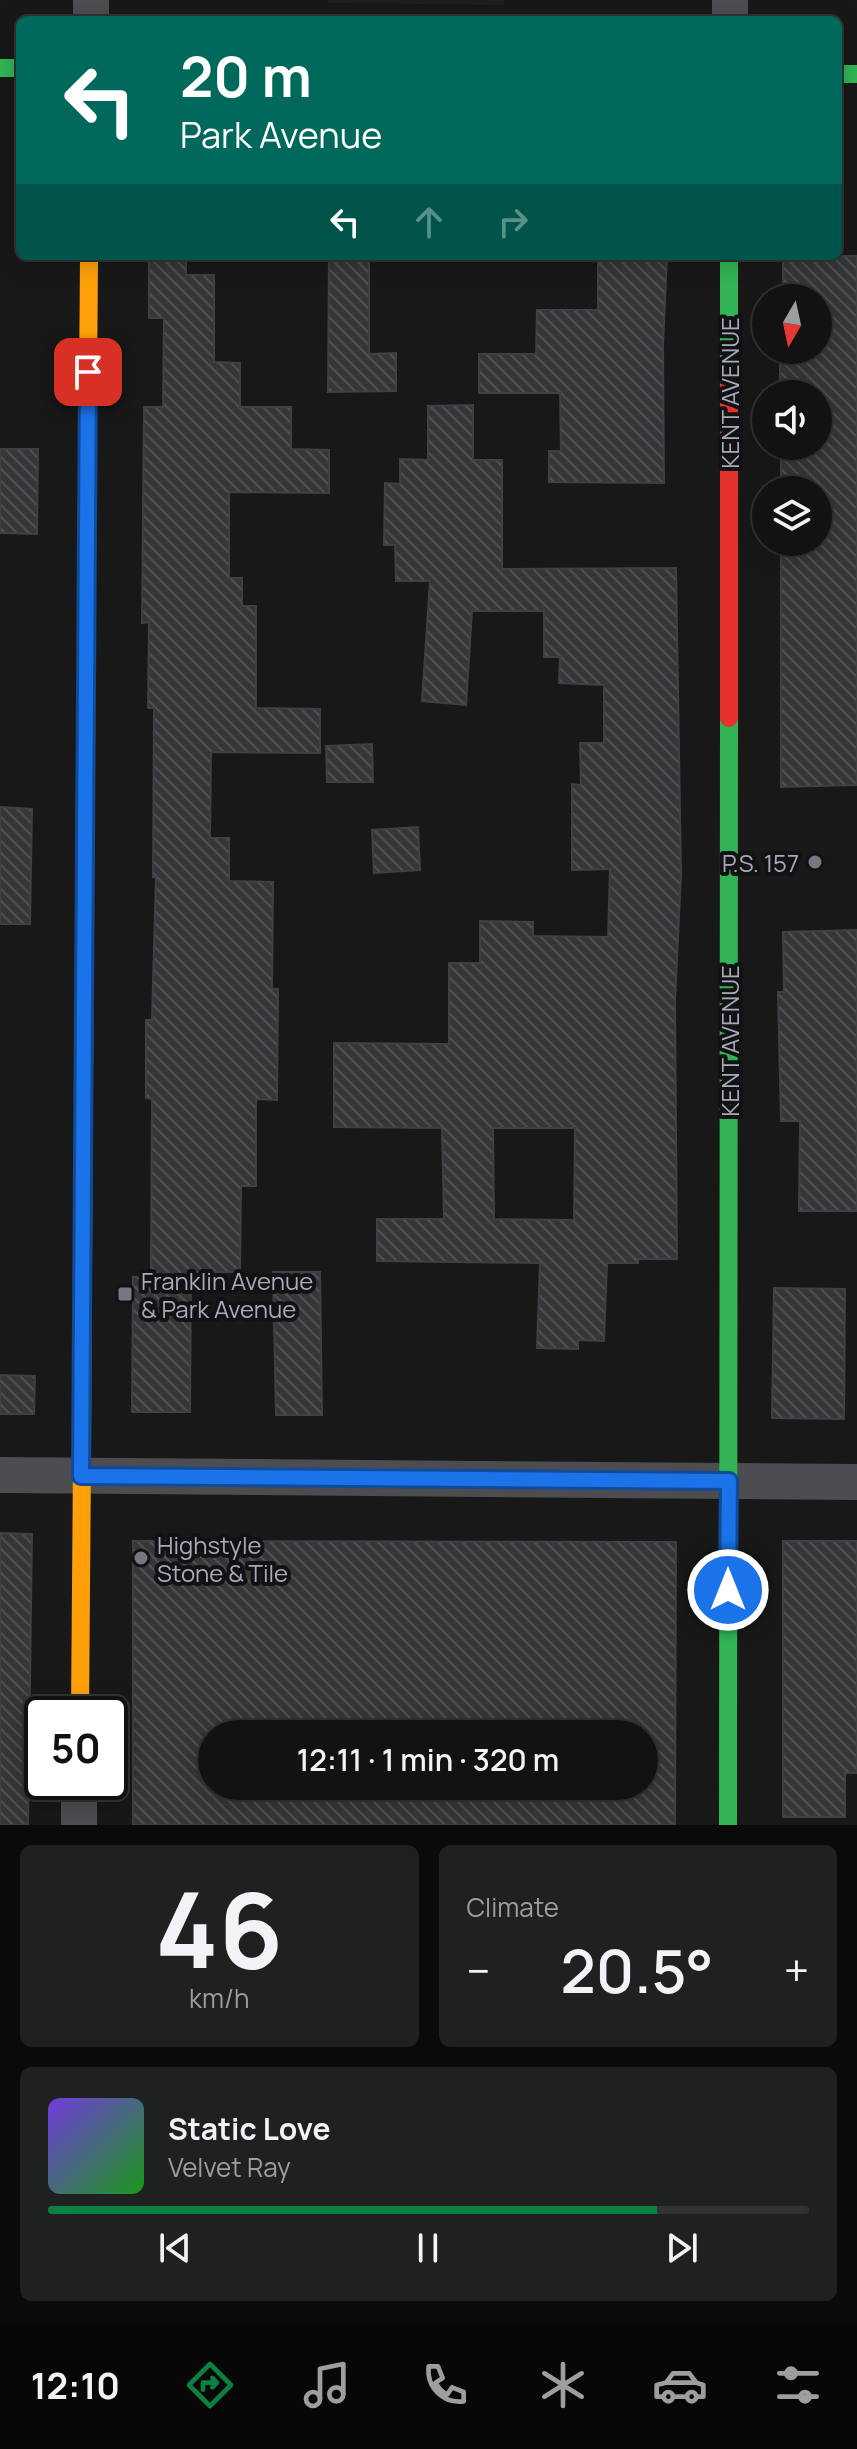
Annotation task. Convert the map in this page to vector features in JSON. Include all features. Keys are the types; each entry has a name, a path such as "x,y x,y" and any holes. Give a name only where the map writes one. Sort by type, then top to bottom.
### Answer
{"main road":[{"path":"80,1696 89,260"},
{"name":"KENT AVENUE","path":"728,1825 729,260"}],"street":[{"path":"0,1475 857,1482"},
{"path":"79,1800 79,1825"}],"shaded area":[{"path":"328,0 504,0 504,5 328,3"}],"building":[{"path":"842,256 857,256 857,785 781,787 781,556 832,556 832,476 781,476 781,460 832,460 832,380 780,380 780,364 832,364 832,284 783,284 783,260 842,260"},
{"path":"149,260 186,260 186,275 214,275 214,362 240,363 240,407 291,407 291,449 329,450 329,493 229,492 229,578 242,578 242,606 256,606 256,708 320,709 320,753 211,752 210,838 229,838 229,881 273,882 272,989 278,989 277,1100 256,1099 256,1186 241,1186 240,1272 191,1272 190,1412 132,1412 133,1277 151,1277 152,1099 146,1098 146,1020 152,1020 156,877 153,877 154,708 148,708 149,622 142,623 144,407 163,407 164,318 149,318"},
{"path":"329,260 369,260 369,354 396,353 396,391 328,392"},
{"path":"598,260 667,260 663,346 664,483 549,482 549,451 561,451 560,393 479,393 479,354 536,354 537,310 598,310"},
{"path":"473,405 473,460 502,460 502,569 676,568 681,874 675,1002 677,1259 607,1263 604,1341 578,1340 578,1349 537,1348 540,1263 377,1261 377,1219 444,1219 442,1128 334,1127 334,1043 449,1044 449,963 480,963 480,921 533,922 533,936 608,937 610,869 572,870 572,784 581,785 580,743 604,743 604,685 559,683 560,657 544,657 544,611 472,611 466,705 422,701 430,581 396,581 395,545 384,545 385,483 400,484 400,459 428,460 428,406","holes":["493,1128 575,1128 574,1220 494,1219"]},
{"path":"0,449 38,449 37,534 0,533"},
{"path":"372,744 373,782 327,782 326,746"},
{"path":"0,807 32,809 30,924 0,924"},
{"path":"418,827 420,870 374,873 372,830"},
{"path":"857,930 857,1211 799,1211 800,1121 781,1121 778,992 784,992 783,932"},
{"path":"273,1272 320,1272 322,1415 276,1415"},
{"path":"774,1288 845,1289 844,1419 772,1418"},
{"path":"0,1375 35,1376 34,1414 0,1414"},
{"path":"0,1533 32,1534 30,1696 24,1696 24,1800 28,1800 28,1825 0,1825"},
{"path":"133,1541 676,1542 675,1825 133,1825"},
{"path":"783,1541 857,1541 857,1773 845,1773 845,1817 783,1817"}],"traffic: fast":[{"path":"0,68 16,68"},
{"path":"842,74 857,74"},
{"path":"729,260 729,374"},
{"path":"82,1460 87,524"},
{"path":"728,1825 729,718"}],"traffic: slow":[{"path":"87,524 89,260"},
{"path":"80,1696 82,1460"}],"traffic: jam":[{"path":"729,374 729,718"}],"place":[{"name":"P.S. 157","path":"815,862"},
{"name":"Franklin Avenue & Park Avenue","path":"125,1294"},
{"name":"Highstyle Stone & Tile","path":"141,1558"}],"route":[{"path":"88,372 81,1476 729,1481 728,1590"}]}
